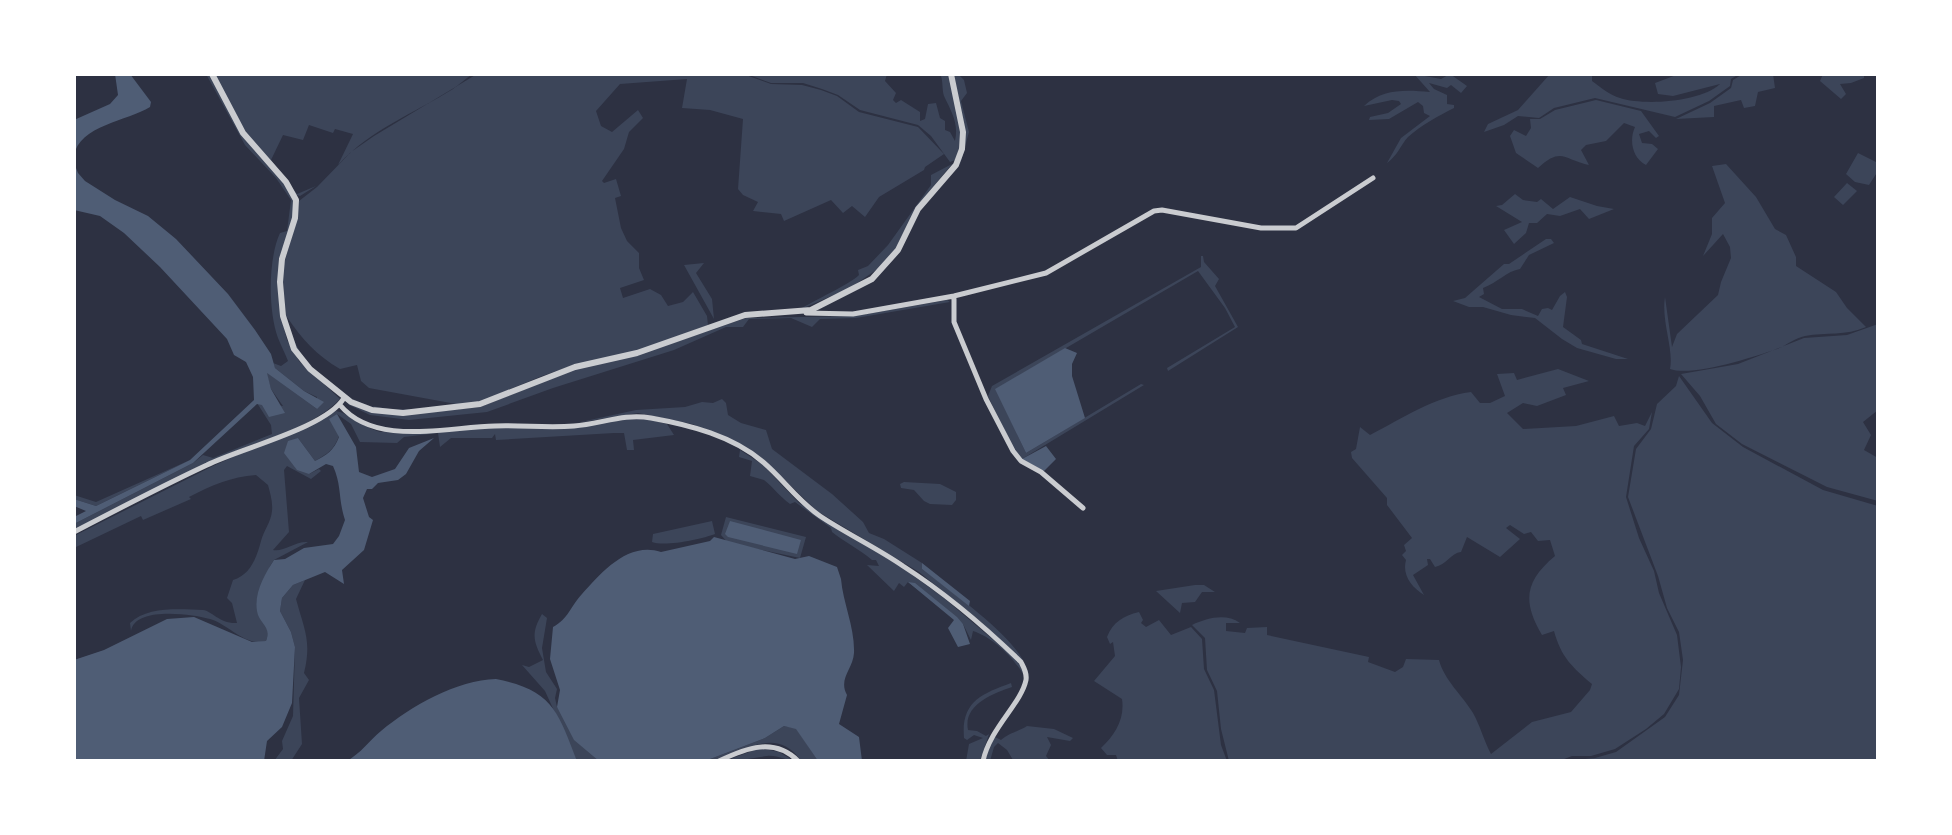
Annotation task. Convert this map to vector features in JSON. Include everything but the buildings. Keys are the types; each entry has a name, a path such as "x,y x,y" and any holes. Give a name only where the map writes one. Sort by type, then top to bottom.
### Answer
{"street":[{"path":"212,74 243,133 286,182 296,200 295,218 280,271 286,328 294,349 344,398 360,407 385,412 403,413 480,404 575,367 659,346 745,315 853,314 954,296 1046,273 1154,211 1261,228 1296,228 1373,178"},
{"path":"801,313 872,279 898,250 918,209 956,165 962,149 963,132 951,74"},
{"path":"954,296 954,322 986,399 1013,451 1021,461 1049,478 1083,508"},
{"path":"74,532 210,463 304,426 340,405 344,398"},
{"path":"340,405 350,418 391,431 577,426 622,416 638,416 692,426 742,448 763,462 799,500 821,517 924,580 1021,662 1026,677 1023,689 990,736 983,761"},
{"path":"719,761 769,745 780,748 798,761"}],"shaded area":[{"path":"115,74 130,74 151,102 150,107 94,131 85,137 74,156 74,120 110,104 118,95"},
{"path":"206,74 209,74 241,134 285,184 294,200 293,218 278,271 281,316 287,340 299,361 340,399 297,428 213,460 74,530 74,524 203,455 213,458 272,434 271,425 257,403 283,406 271,389 266,372 317,409 317,397 304,391 273,363 281,366 288,361 272,314 271,285 276,244 280,233 287,231 291,200 276,178 245,145"},
{"path":"214,74 473,74 364,141 338,165 353,134 335,129 333,133 309,125 303,140 283,135 271,160 297,194 316,186 300,196 296,195 248,136"},
{"path":"477,74 743,74 771,84 802,85 821,90 837,96 859,112 918,127 944,154 879,197 865,217 852,206 843,213 831,200 784,221 781,214 753,211 758,202 738,189 743,119 710,110 682,108 687,79 620,84 596,111 601,126 612,132 638,110 643,118 629,132 624,149 602,181 616,179 621,196 615,198 621,228 627,241 639,253 639,268 644,280 620,288 623,298 650,289 661,295 668,306 683,302 693,292 707,316 708,325 635,352 574,365 479,402 401,411 390,409 456,404 369,388 361,381 357,365 340,369 331,364 310,346 287,317 299,350 325,380 305,361 294,346 287,327 282,271 299,201 351,152"},
{"path":"747,74 887,74 885,81 896,93 893,100 896,103 901,100 920,112 920,121 925,119 928,104 936,103 940,118 945,121 945,130 955,141 955,123 944,96 941,76 949,74 960,129 959,150 955,160 950,162 931,136 918,125 860,110 838,95 803,83 771,83"},
{"path":"954,74 964,80 967,93 961,101 969,132 960,165 965,130"},
{"path":"1414,74 1441,79 1450,74 1467,86 1461,93 1451,85 1447,88 1429,83 1447,95 1447,104 1454,105 1454,108 1413,133 1387,163 1401,138 1430,116 1424,113 1423,106 1418,102 1389,119 1369,120 1401,104 1392,100 1364,106 1387,93 1430,92"},
{"path":"1550,74 1592,74 1592,81 1616,97 1657,102 1700,95 1720,84 1673,96 1658,94 1655,83 1679,74 1739,74 1731,79 1730,86 1709,101 1675,117 1595,98 1554,108 1539,118 1518,116 1484,132 1488,124 1518,110"},
{"path":"1743,74 1773,74 1775,88 1758,92 1755,106 1744,108 1741,100 1714,106 1714,117 1676,119 1710,103 1731,88 1733,80"},
{"path":"1823,74 1864,74 1864,78 1840,84 1846,94 1841,99 1820,81"},
{"path":"1596,100 1641,111 1659,136 1656,138 1649,131 1639,134 1642,143 1652,144 1658,149 1646,165 1633,148 1635,127 1624,123 1606,141 1586,145 1581,150 1589,165 1558,156 1538,168 1516,153 1510,136 1514,130 1526,136 1531,128 1530,119 1540,119 1555,110"},
{"path":"1858,153 1878,163 1878,171 1869,185 1855,182 1846,174"},
{"path":"74,163 85,181 148,216 176,239 228,294 271,354 275,368 324,402 317,409 267,373 271,389 285,413 269,417 262,405 257,404 193,463 74,524 74,517 86,511 74,506 74,499 96,506 190,460 254,400 253,377 246,362 234,355 227,339 160,267 124,233 100,216 74,210"},
{"path":"952,164 917,206 895,251 879,268 850,288 799,310 859,275 858,270 868,266 888,245 931,185 931,175"},
{"path":"1726,164 1756,197 1775,229 1786,235 1796,257 1796,266 1836,292 1866,327 1851,332 1801,337 1777,349 1723,365 1680,371 1670,369 1665,297 1672,347 1677,334 1718,295 1731,258 1730,247 1723,234 1703,256 1712,234 1712,218 1725,203 1712,166"},
{"path":"1847,183 1857,191 1843,205 1834,197"},
{"path":"1515,194 1523,200 1537,202 1541,199 1553,209 1570,197 1614,209 1589,219 1580,209 1560,216 1547,214 1537,223 1529,223 1526,233 1514,244 1504,230 1522,222 1496,206"},
{"path":"1546,239 1554,243 1529,255 1520,269 1483,288 1484,294 1479,297 1502,309 1522,309 1538,316 1542,309 1552,310 1565,292 1563,327 1582,344 1628,359 1616,359 1577,348 1535,318 1469,307 1453,301 1465,298 1504,264 1509,264"},
{"path":"1201,256 1219,279 1215,286 1238,327 1168,371 1167,368 1235,327 1198,271 996,389 1026,453 1144,385 1022,459 1014,450 988,396 992,386 1201,267"},
{"path":"704,263 696,273 712,299 714,319 684,265"},
{"path":"947,300 950,302 856,318 820,319 812,327 791,318 749,319 743,327 726,327 674,350 487,412 409,420 370,415 345,403 372,412 403,415 480,407 576,369 637,355 746,318 855,316"},
{"path":"1878,324 1878,410 1863,422 1871,435 1864,450 1878,458 1878,501 1827,487 1742,444 1716,424 1700,396 1681,374 1738,364 1804,338 1847,335"},
{"path":"1065,348 1077,353 1072,364 1072,376 1085,418 1026,453 995,389"},
{"path":"1558,369 1589,381 1563,388 1566,395 1537,406 1523,403 1507,413 1523,429 1576,426 1614,416 1619,426 1637,423 1645,426 1652,412 1649,429 1634,446 1626,497 1677,635 1681,667 1679,689 1664,714 1615,749 1559,761 1229,761 1221,729 1217,691 1207,670 1205,638 1192,625 1210,619 1223,617 1240,623 1226,623 1226,631 1245,633 1247,628 1267,627 1267,635 1369,657 1368,662 1395,672 1403,667 1406,659 1439,660 1449,681 1473,713 1491,754 1532,722 1571,712 1590,690 1592,684 1568,661 1554,631 1542,635 1531,612 1532,583 1555,556 1550,540 1538,541 1531,532 1524,534 1510,525 1506,528 1520,539 1500,557 1467,537 1461,552 1435,567 1427,559 1428,565 1413,575 1424,595 1415,588 1405,571 1404,545 1412,538 1387,505 1387,498 1352,458 1351,452 1356,449 1360,427 1370,435 1431,403 1471,392 1480,403 1490,403 1505,396 1497,374 1514,373 1517,380"},
{"path":"1679,376 1712,423 1743,447 1823,490 1878,506 1878,761 1565,761 1616,752 1665,717 1679,695 1683,660 1679,632 1667,608 1628,497 1636,449 1651,429 1657,404 1676,386"},
{"path":"722,399 728,415 741,423 766,430 772,449 832,494 863,522 869,533 922,563 922,569 1006,638 1024,662 980,621 919,572 817,511 764,460 725,437 692,424 638,413 576,423 636,410 685,407"},
{"path":"336,411 380,432 496,427 549,429 638,417 667,424 674,435 633,440 634,450 627,450 624,433 496,440 495,434 492,438 451,438 440,447 438,433 404,437 397,443 360,442 351,424 337,414 330,419 339,436 327,454 315,461 298,438 309,474 319,469 321,471 311,479 287,466 284,470 289,532 273,550 308,542 274,560 270,566 260,618 267,629 266,641 251,641 210,619 178,614 142,618 131,631 130,623 137,618 164,610 203,610 226,622 237,623 232,603 227,598 233,580 244,574 252,564 270,519 272,504 268,485 256,475 230,480 143,520 141,516 74,548 74,536 213,466"},
{"path":"337,414 356,447 359,472 372,477 395,469 409,448 434,438 419,451 406,474 398,480 378,483 367,489 363,498 369,517 373,520 364,550 342,570 344,584 325,572 293,585 282,598 280,611 295,647 292,703 282,727 267,741 264,761 74,761 74,660 104,650 167,619 194,617 252,642 266,641 266,628 256,604 264,577 274,560 285,559 304,548 333,544 345,520 333,466 326,464 309,474 297,470 284,453 288,441 298,438 315,461 327,454 339,437 329,419"},
{"path":"1046,446 1056,459 1044,471 1022,459"},
{"path":"740,450 763,465 799,503 903,568 945,599 1010,654 1021,666 1023,674 995,643 973,631 971,640 963,624 908,582 904,587 899,583 894,591 867,565 879,566 876,560 837,536 831,528 795,502 790,504 764,480 750,476 752,461 739,457"},
{"path":"190,460 96,506 74,499 74,495 96,502"},
{"path":"900,484 940,484 956,492 956,500 952,505 930,504 914,490 901,488"},
{"path":"726,517 806,537 800,558 728,543 721,535"},
{"path":"712,521 715,534 674,543 652,542 653,534"},
{"path":"730,521 801,540 797,554 728,537 725,534"},
{"path":"714,537 795,559 809,556 837,567 854,644 844,684 847,695 839,724 859,737 862,761 818,761 796,729 784,726 765,738 705,761 599,761 574,740 557,707 560,690 550,659 553,627 616,561 637,551 661,552 710,541"},
{"path":"922,563 970,601 969,606 922,569"},
{"path":"305,580 296,599 306,635 304,673 309,680 299,698 302,744 291,761 274,761 283,749 282,741 293,716 295,647 280,611 282,598 293,585"},
{"path":"908,582 915,583 957,617 970,644 958,647 948,628 954,620"},
{"path":"1204,585 1215,592 1202,592 1195,602 1182,603 1180,613 1156,591"},
{"path":"1139,612 1143,620 1141,623 1146,627 1159,620 1171,635 1191,627 1202,639 1204,669 1214,690 1221,745 1227,761 1118,761 1116,755 1107,755 1101,748 1118,726 1122,699 1094,681 1115,656 1113,642 1110,644 1107,637 1112,627 1123,618"},
{"path":"542,614 547,618 542,648 546,672 557,689 557,707 599,761 577,761 545,691 522,665 529,667 543,660 535,637"},
{"path":"496,679 530,690 551,706 577,761 347,761 393,722 420,704 450,689"},
{"path":"1011,683 1012,687 974,707 968,730 986,736 989,734 980,761 966,761 969,744 983,738 974,735 967,740 964,738 970,708 982,696"},
{"path":"784,726 796,728 818,761 801,761 790,749 766,743 705,761 765,738"},
{"path":"1027,726 1054,729 1073,738 1070,741 1047,737 1051,745 1046,756 1050,761 1013,760 998,743 990,761 985,761 993,736 1001,740"},
{"path":"760,748 779,752 794,761 771,756 725,761"}]}
